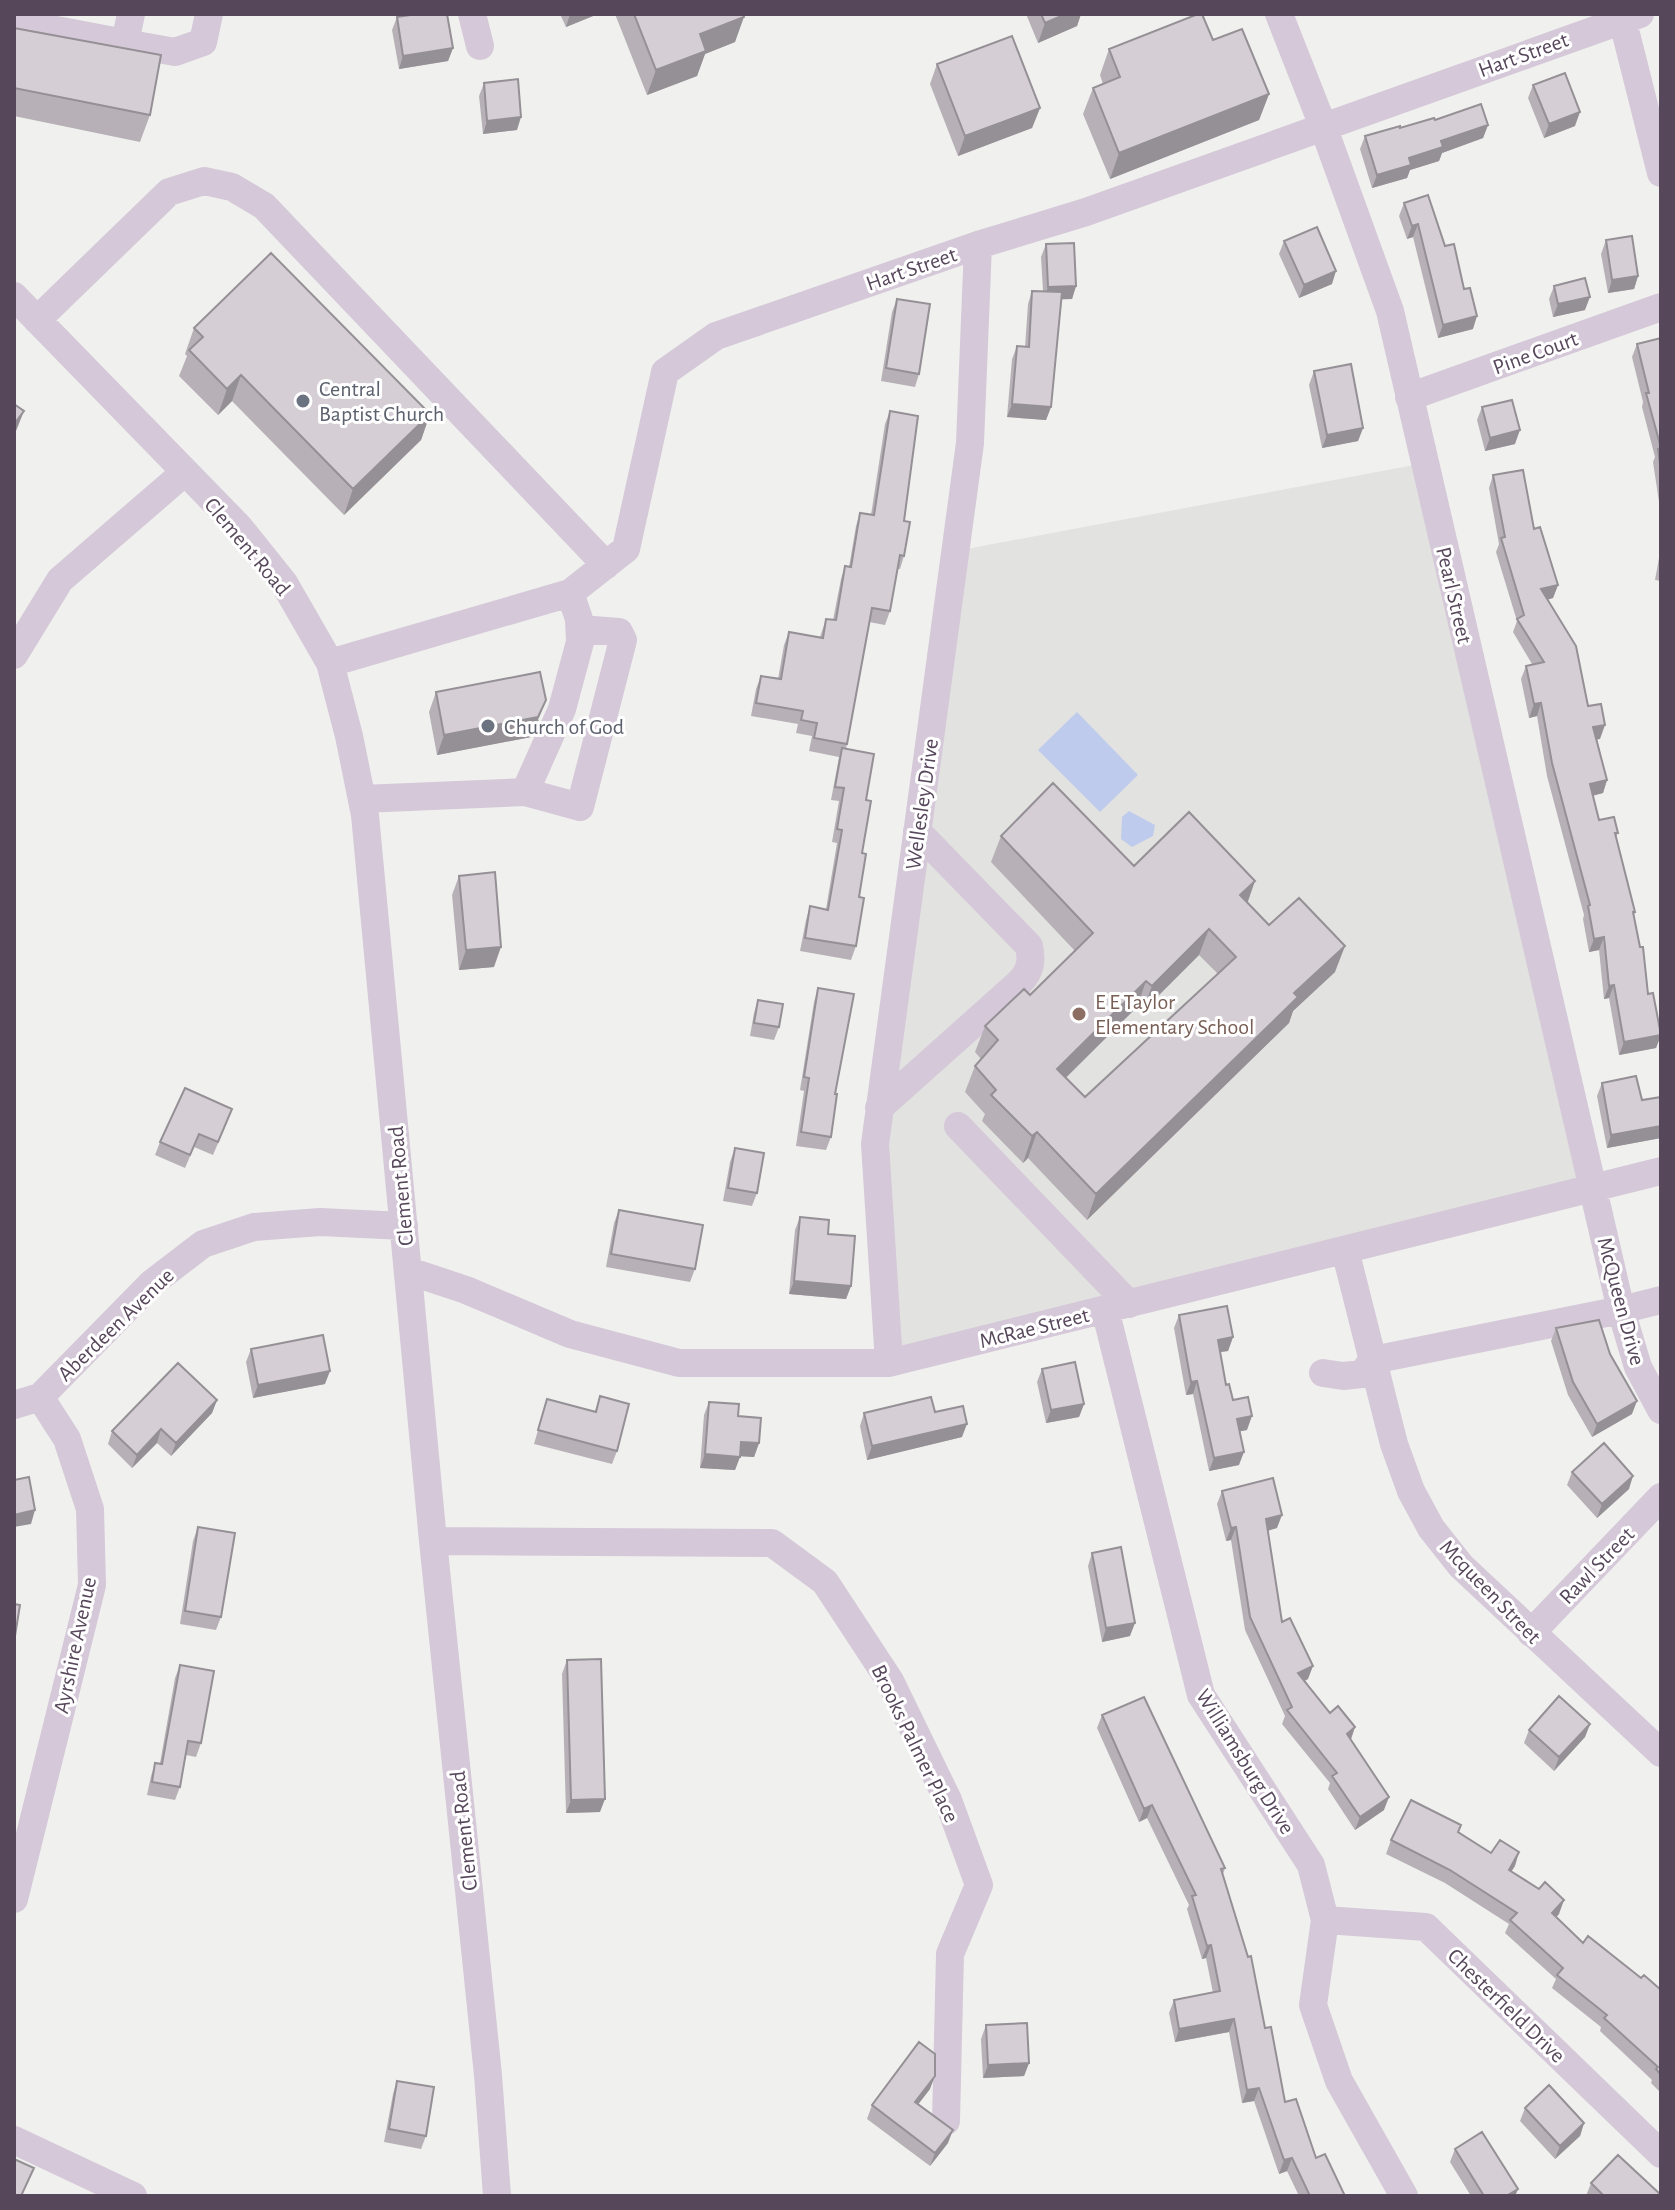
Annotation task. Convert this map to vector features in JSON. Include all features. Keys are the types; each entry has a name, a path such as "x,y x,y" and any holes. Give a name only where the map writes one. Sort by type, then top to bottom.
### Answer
{"street":[{"path":"125,43 131,14"},
{"path":"14,22 175,52 203,42 209,14"},
{"path":"472,14 480,46"},
{"name":"Pearl Street","path":"1279,14 1390,311 1592,1188"},
{"path":"1631,16 1661,173"},
{"name":"Hart Street","path":"330,663 570,593 626,549 665,372 716,336 978,245 1086,212 1631,16"},
{"path":"37,320 169,192 204,181 232,187 264,206 606,565"},
{"name":"Wellesley Drive","path":"889,1363 875,1144 970,443 978,245"},
{"name":"Clement Road","path":"14,296 239,527 284,583 330,663 349,736 362,799 488,2075 497,2196"},
{"name":"Pine Court","path":"1409,397 1661,307"},
{"path":"14,655 60,580 185,472"},
{"path":"525,792 562,709 580,642 579,619 570,593"},
{"path":"362,799 525,792 580,807 623,640 619,632 580,629"},
{"path":"879,1108 1020,982 1028,973 1031,959 1029,946 917,831"},
{"path":"958,1126 1117,1306"},
{"name":"McRae Street","path":"409,1271 466,1290 570,1334 679,1363 889,1363 1661,1171"},
{"name":"McQueen Drive","path":"1592,1188 1638,1367 1661,1410"},
{"name":"Aberdeen Avenue","path":"27,1401 152,1283 203,1244 254,1227 320,1222 404,1226"},
{"name":"Mcqueen Street","path":"1345,1250 1394,1444 1411,1491 1431,1528 1461,1566 1661,1753"},
{"path":"1323,1373 1343,1376 1362,1374 1373,1360 1661,1300"},
{"name":"Williamsburg Drive","path":"1117,1306 1201,1695 1311,1865 1325,1920 1313,2005 1339,2081 1404,2196"},
{"name":"Ayrshire Avenue","path":"14,1899 92,1585 90,1509 67,1439 27,1401"},
{"name":"Rawl Street","path":"1531,1633 1661,1497"},
{"name":"Brooks Palmer Place","path":"433,1541 772,1543 825,1582 890,1681 948,1800 979,1885 950,1954 946,2121"},
{"name":"Chesterfield Drive","path":"1325,1920 1426,1927 1661,2154"},
{"path":"14,2140 133,2196"}],"shaded area":[{"path":"1425,463 1592,1188 889,1363 875,1144 956,551"},
{"path":"1077,712 1138,775 1100,812 1038,750"},
{"path":"1129,811 1155,825 1153,836 1132,847 1121,839 1122,817"}],"building":[{"path":"447,14 453,48 403,56 397,17"},
{"path":"634,14 743,14 744,17 700,34 706,51 656,70"},
{"path":"1041,14 1066,14 1045,23"},
{"path":"1202,14 1213,40 1242,29 1269,94 1119,153 1093,88 1120,77 1109,49"},
{"path":"14,28 161,55 150,115 14,88"},
{"path":"1012,36 1040,108 965,136 937,64"},
{"path":"1565,73 1580,112 1549,124 1533,85"},
{"path":"518,79 521,117 487,121 484,83"},
{"path":"1481,104 1488,125 1441,141 1443,147 1409,158 1411,165 1377,175 1365,136 1435,120"},
{"path":"1428,195 1445,246 1454,244 1464,289 1470,288 1477,316 1443,325 1418,224 1412,226 1404,203"},
{"path":"1317,227 1336,271 1304,285 1284,241"},
{"path":"1632,236 1638,276 1612,280 1606,240"},
{"path":"1074,243 1076,286 1048,287 1046,244"},
{"path":"271,253 430,414 353,489 241,375 227,389 189,350 203,337 194,328"},
{"path":"1585,278 1590,297 1558,304 1554,286"},
{"path":"1032,291 1062,292 1051,407 1012,404 1017,346 1029,347"},
{"path":"897,299 930,304 919,374 886,368"},
{"path":"1661,338 1661,448 1637,344"},
{"path":"1351,364 1363,428 1327,435 1314,371"},
{"path":"1512,400 1520,430 1490,438 1482,407"},
{"path":"14,404 24,411 14,424"},
{"path":"890,411 918,416 904,521 910,522 904,556 900,555 890,611 872,608 847,744 814,738 817,723 801,720 803,711 756,703 761,676 781,679 789,632 823,638 826,619 836,620 845,566 851,567 860,513 874,515"},
{"path":"1523,470 1534,529 1540,527 1558,585 1541,589 1576,646 1588,706 1601,704 1605,725 1593,727 1607,780 1590,784 1599,820 1614,817 1640,947 1643,947 1648,994 1653,993 1661,1035 1624,1042 1614,985 1609,986 1604,937 1594,939 1590,905 1552,763 1541,703 1534,704 1526,666 1544,662 1517,619 1524,615 1501,538 1505,537 1493,475"},
{"path":"540,672 546,700 538,717 444,735 436,692"},
{"path":"842,748 874,754 866,800 871,801 862,853 866,854 859,897 864,898 856,946 805,938 810,906 828,910 842,830 837,829 844,788 835,787"},
{"name":"E E Taylor Elementary School","path":"1053,783 1134,866 1189,812 1255,881 1240,895 1269,925 1299,898 1345,946 1294,993 1298,997 1096,1194 1037,1132 1032,1136 991,1095 996,1090 975,1066 998,1040 985,1026 1024,989 1030,995 1093,933 1001,836","holes":["1209,929 1236,957 1085,1097 1057,1069 1146,981 1152,986"]},
{"path":"495,872 501,947 466,950 459,876"},
{"path":"818,988 854,994 835,1094 831,1137 801,1132 809,1078 804,1077"},
{"path":"758,1000 783,1004 779,1027 754,1023"},
{"path":"1636,1076 1642,1100 1661,1097 1661,1126 1611,1135 1602,1083"},
{"path":"185,1088 232,1109 218,1142 199,1134 190,1155 160,1142"},
{"path":"735,1148 764,1153 757,1193 728,1188"},
{"path":"619,1210 703,1225 695,1269 611,1254"},
{"path":"800,1217 829,1220 828,1234 855,1236 851,1286 794,1281"},
{"path":"1227,1306 1233,1337 1218,1340 1226,1385 1229,1384 1233,1400 1248,1397 1252,1416 1237,1419 1244,1452 1214,1458 1197,1381 1191,1382 1179,1315"},
{"path":"1599,1320 1610,1354 1637,1401 1597,1424 1573,1382 1556,1328"},
{"path":"323,1335 330,1371 258,1385 251,1349"},
{"path":"1075,1362 1084,1404 1051,1410 1042,1369"},
{"path":"178,1363 217,1400 176,1443 161,1429 137,1455 112,1431"},
{"path":"600,1396 629,1404 617,1451 538,1430 547,1399 596,1412"},
{"path":"931,1397 935,1412 963,1406 967,1424 872,1446 864,1413"},
{"path":"709,1402 739,1404 738,1416 761,1418 759,1443 741,1442 740,1457 705,1454"},
{"path":"1604,1443 1633,1476 1602,1504 1572,1472"},
{"path":"29,1477 35,1510 14,1515 14,1480"},
{"path":"1273,1478 1282,1515 1266,1519 1282,1622 1290,1618 1313,1666 1298,1673 1330,1713 1338,1706 1355,1727 1347,1734 1389,1797 1360,1817 1332,1776 1337,1773 1287,1710 1292,1707 1250,1617 1236,1527 1231,1528 1222,1491"},
{"path":"198,1527 235,1533 221,1617 185,1611"},
{"path":"1121,1547 1135,1623 1106,1628 1092,1553"},
{"path":"14,1604 20,1605 14,1642"},
{"path":"601,1659 605,1799 571,1800 567,1660"},
{"path":"180,1665 214,1671 201,1743 188,1741 180,1787 152,1782 155,1763 162,1764"},
{"path":"1559,1696 1590,1724 1559,1757 1529,1730"},
{"path":"1144,1697 1225,1868 1221,1869 1248,1957 1251,1956 1265,2028 1271,2027 1285,2102 1296,2099 1316,2158 1325,2154 1345,2196 1310,2196 1292,2158 1284,2160 1259,2088 1247,2090 1234,2019 1179,2029 1174,2000 1220,1991 1211,1945 1207,1946 1192,1896 1196,1895 1152,1805 1144,1809 1102,1715"},
{"path":"1411,1800 1461,1825 1458,1832 1491,1853 1500,1840 1519,1852 1509,1870 1539,1889 1545,1882 1564,1900 1552,1913 1583,1943 1588,1936 1661,1990 1661,2075 1656,2069 1658,2067 1604,2018 1607,2015 1557,1975 1563,1968 1510,1920 1517,1913 1450,1870 1391,1840"},
{"path":"1027,2023 1029,2063 988,2065 986,2025"},
{"path":"919,2042 935,2054 935,2076 915,2102 953,2130 935,2153 872,2105"},
{"path":"397,2081 434,2087 426,2136 389,2129"},
{"path":"1549,2085 1584,2123 1560,2146 1525,2108"},
{"path":"1482,2132 1518,2189 1506,2196 1484,2196 1455,2149"},
{"path":"1618,2155 1661,2196 1604,2196 1591,2183"},
{"path":"14,2159 34,2168 21,2196 14,2196"}],"place":[{"name":"Central Baptist Church","path":"303,401"},
{"name":"Church of God","path":"488,726"},
{"name":"E E Taylor Elementary School","path":"1079,1014"}]}
